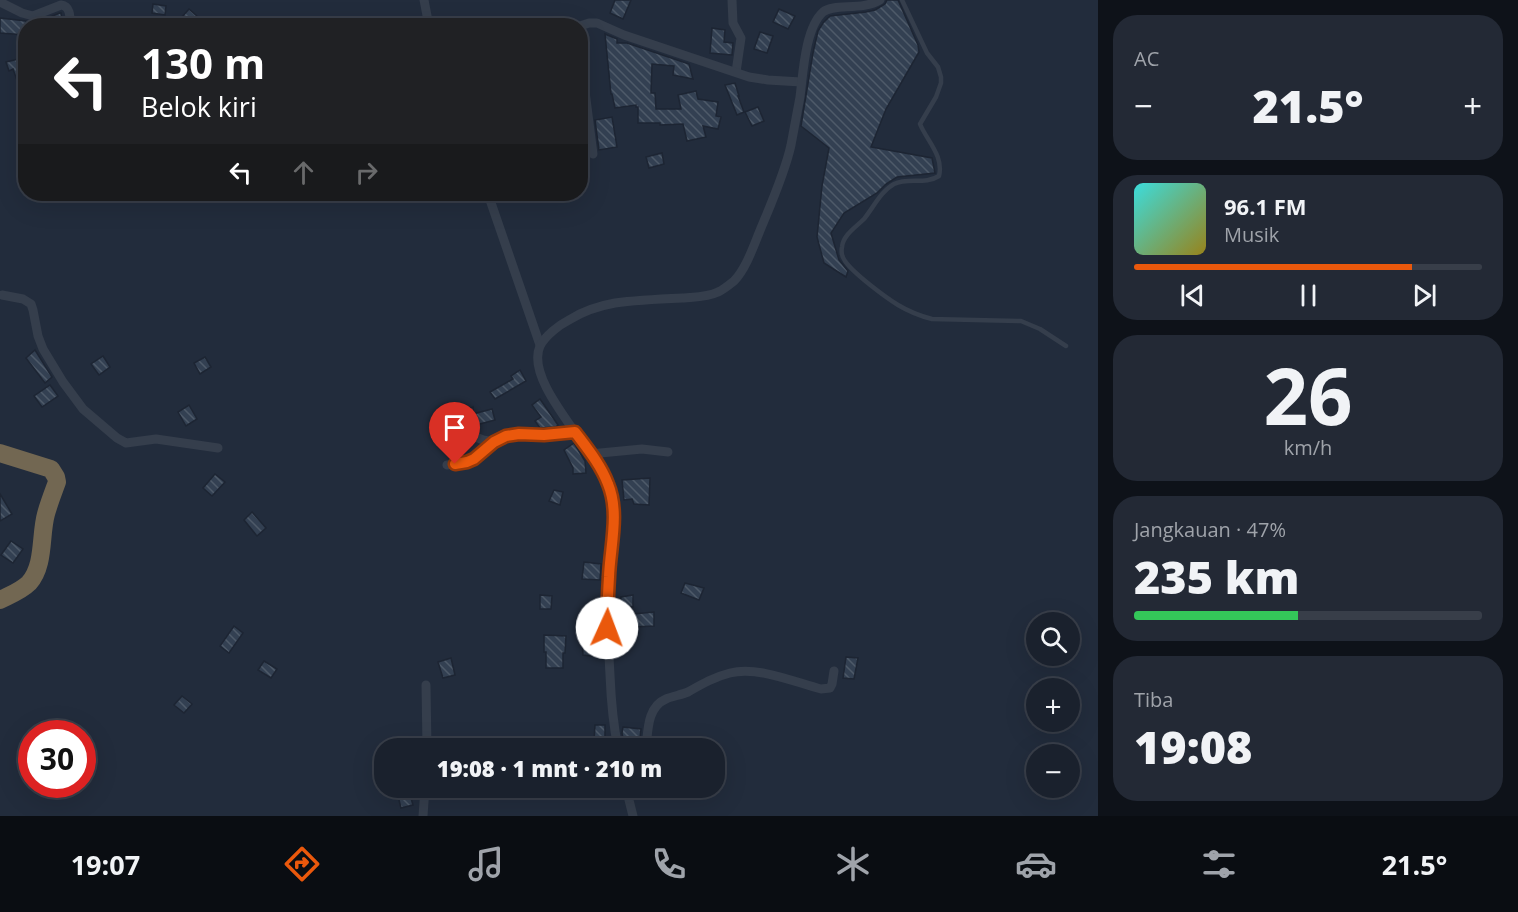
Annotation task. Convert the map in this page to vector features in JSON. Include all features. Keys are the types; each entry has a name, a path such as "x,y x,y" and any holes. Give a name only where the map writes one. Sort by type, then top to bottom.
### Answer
{"highway":[{"path":"0,453 51,469 57,482 45,515 40,555 32,579 21,589 0,600"}],"street":[{"path":"424,0 427,18"},
{"path":"732,0 733,23 741,38 736,72"},
{"path":"540,345 558,326 583,311 614,303 717,293 735,280 748,259 772,201 790,148 812,31 824,12 830,9 864,6 880,0"},
{"path":"0,2 32,16 61,5 67,7 69,18"},
{"path":"588,23 597,23 624,35 759,79 801,82"},
{"path":"588,115 593,154"},
{"path":"490,201 540,345 537,364 542,379 591,454 608,483 612,495 614,510 607,628 611,700 617,738"},
{"path":"1,293 23,299 31,304 43,349 63,382 83,410 117,438 126,443 156,439 218,448"},
{"path":"447,465 474,459 494,442 512,434 544,435 575,432"},
{"path":"471,435 494,442"},
{"path":"591,454 642,449 668,452"},
{"path":"648,738 655,708 666,699 680,695 704,682 732,672 758,671 826,689 832,684 834,670"},
{"path":"426,685 427,738"},
{"path":"423,816 424,798"},
{"path":"629,798 633,816"}],"lane":[{"path":"902,0 927,52 938,67 941,77 936,97 920,124 936,153 939,176 933,180 901,182 889,187 844,239 842,256 861,277 897,304 919,315 932,319 1022,321 1040,329 1066,346"}],"building":[{"path":"615,0 631,0 623,19 610,13"},
{"path":"887,0 898,0 919,52 886,109 871,147 932,158 935,173 897,177 877,193 844,213 831,233 839,260 848,271 846,277 824,263 817,237 822,186 829,148 801,126 813,53 818,31 823,23 830,16 875,10"},
{"path":"153,4 166,6 165,15 152,13"},
{"path":"189,9 199,18 183,18"},
{"path":"779,9 795,16 788,29 773,22"},
{"path":"61,13 62,18 47,18"},
{"path":"0,18 18,20 18,34 0,33"},
{"path":"712,28 725,30 724,42 733,43 732,55 710,53"},
{"path":"760,32 773,36 767,53 754,49"},
{"path":"605,34 617,39 617,43 627,43 689,64 693,79 673,75 674,66 652,64 651,93 655,93 656,109 681,109 678,95 696,91 698,99 718,102 716,116 721,117 718,129 703,126 706,137 687,141 683,124 638,123 636,105 615,108 611,94"},
{"path":"18,59 18,83 13,69 9,71 6,62"},
{"path":"735,83 744,112 737,115 725,85"},
{"path":"758,107 764,121 752,126 745,112"},
{"path":"612,117 617,147 599,150 595,120"},
{"path":"662,153 664,164 649,168 646,157"},
{"path":"35,350 52,377 45,383 26,358"},
{"path":"103,356 110,367 99,375 91,364"},
{"path":"205,357 211,367 200,374 194,363"},
{"path":"520,370 526,381 495,399 490,392 513,379 511,376"},
{"path":"50,385 58,396 42,407 34,396"},
{"path":"540,399 558,425 556,427 540,428 535,421 541,417 532,405"},
{"path":"189,405 197,419 186,426 178,412"},
{"path":"473,407 473,414 492,409 495,420 472,426 471,423 466,425 460,413"},
{"path":"574,443 585,461 586,473 573,474 573,468 564,450"},
{"path":"215,474 225,482 212,496 203,488"},
{"path":"650,478 649,505 634,504 632,499 624,500 622,480"},
{"path":"554,490 563,492 560,505 549,501"},
{"path":"0,494 12,514 0,521"},
{"path":"252,512 266,528 257,536 244,520"},
{"path":"11,541 23,549 13,563 1,555"},
{"path":"584,562 601,564 600,580 582,579"},
{"path":"685,583 704,588 699,600 681,593"},
{"path":"540,595 552,596 551,609 540,609"},
{"path":"633,595 633,607 620,606 621,597"},
{"path":"654,612 654,626 633,627 633,614"},
{"path":"234,626 243,633 229,653 220,646"},
{"path":"544,635 566,636 563,668 546,668"},
{"path":"598,639 598,657 583,655 582,640"},
{"path":"846,657 858,658 854,679 843,678"},
{"path":"451,658 455,675 443,678 438,662"},
{"path":"264,661 277,669 271,678 258,670"},
{"path":"182,696 192,704 184,713 174,705"},
{"path":"595,725 605,725 605,738 594,738"},
{"path":"623,727 641,729 640,738 623,738"},
{"path":"398,798 411,798 413,805 401,808"}],"route":[{"path":"455,464 474,459 494,442 512,434 544,435 575,432 598,465 612,495 614,526 607,628"}]}
